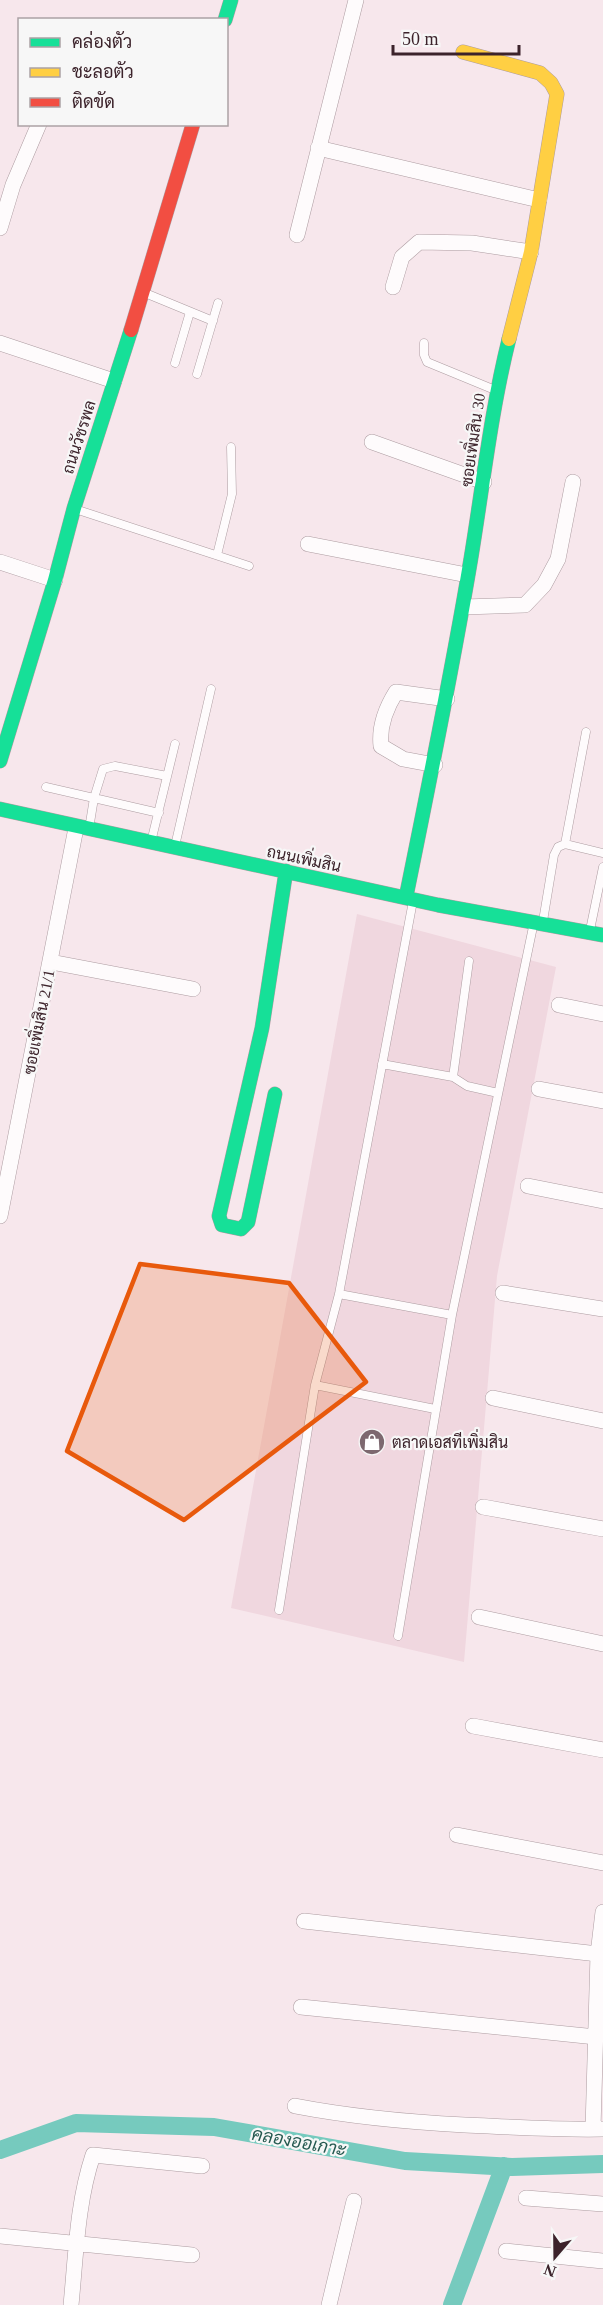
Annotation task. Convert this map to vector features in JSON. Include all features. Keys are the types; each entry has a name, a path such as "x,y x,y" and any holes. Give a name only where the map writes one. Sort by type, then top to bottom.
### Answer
{"street":[{"path":"226,18 231,0"},
{"path":"297,235 356,0"},
{"name":"ซอยเพิ่มสิน 30","path":"410,898 464,607 496,391 531,252 555,112 556,94 540,73 463,52"},
{"path":"0,228 6,183 38,126"},
{"name":"ถนนวัชรพล","path":"0,760 55,580 74,508 143,292 192,126"},
{"path":"318,148 539,200"},
{"path":"393,287 402,257 419,242 472,243 531,252"},
{"path":"0,344 114,381"},
{"path":"372,442 484,482"},
{"path":"464,607 525,605 544,585 558,558 573,482"},
{"path":"308,544 467,575"},
{"path":"0,562 55,580"},
{"path":"435,765 403,759 381,746 380,738 387,710 396,692 447,699"},
{"name":"ถนนเพิ่มสิน","path":"0,809 82,829 410,898 596,933"},
{"name":"ซอยเพิ่มสิน 21/1","path":"0,1216 51,962 82,829"},
{"path":"275,1094 248,1222 241,1229 222,1225 219,1216 262,1028 286,872"},
{"path":"51,962 193,989"},
{"path":"560,1005 603,1014"},
{"path":"540,1089 603,1101"},
{"path":"528,1186 603,1201"},
{"path":"503,1293 603,1309"},
{"path":"493,1398 603,1420"},
{"path":"483,1507 603,1529"},
{"path":"479,1617 603,1644"},
{"path":"473,1726 603,1750"},
{"path":"457,1835 603,1863"},
{"path":"295,2106 340,2115 377,2119 520,2128 598,2129 596,2037 600,2017 598,1954 603,1912"},
{"path":"304,1921 598,1954"},
{"path":"301,2007 596,2037"},
{"path":"71,2305 81,2202 85,2178 93,2155 202,2166"},
{"path":"526,2198 603,2204"},
{"path":"329,2305 354,2201"},
{"path":"0,2236 192,2255"},
{"path":"506,2251 603,2261"}],"lane":[{"path":"143,292 213,321"},
{"path":"196,374 218,303"},
{"path":"175,363 190,312"},
{"path":"424,343 424,355 427,362 496,391"},
{"path":"217,555 232,494 231,447"},
{"path":"74,508 249,566"},
{"path":"174,848 211,689"},
{"path":"566,844 586,732"},
{"path":"151,843 175,744"},
{"path":"82,829 100,774 108,766 167,776"},
{"path":"46,787 159,813"},
{"path":"398,1636 452,1315 498,1093 554,855 558,847 566,844 603,853"},
{"path":"596,933 603,867"},
{"path":"279,1610 315,1385 339,1294 410,898"},
{"path":"453,1077 469,961"},
{"path":"382,1064 453,1077 467,1086 498,1093"},
{"path":"339,1294 452,1315"},
{"path":"315,1385 435,1409"}],"highlighted area":[{"path":"140,1264 289,1283 366,1382 184,1520 67,1451"}],"shaded area":[{"name":"ตลาดเอสทีเพิ่มสิน","path":"357,914 556,967 497,1276 464,1662 231,1608"}],"waterway":[{"name":"คลองออเกาะ","path":"0,2150 76,2123 214,2127 405,2161 512,2167 603,2164"},
{"path":"452,2305 504,2166"}],"traffic: fast":[{"path":"226,18 231,0"},
{"path":"0,761 55,580 74,508 131,330"},
{"path":"406,897 456,643 492,421 509,339"},
{"path":"0,809 438,905 603,935"},
{"path":"275,1094 248,1222 241,1229 222,1225 219,1216 262,1028 286,871"}],"traffic: slow":[{"path":"463,52 540,73 551,83 557,94 531,252 509,339"}],"traffic: jam":[{"path":"131,330 192,126"}],"place":[{"name":"ตลาดเอสทีเพิ่มสิน","path":"372,1442"}]}
